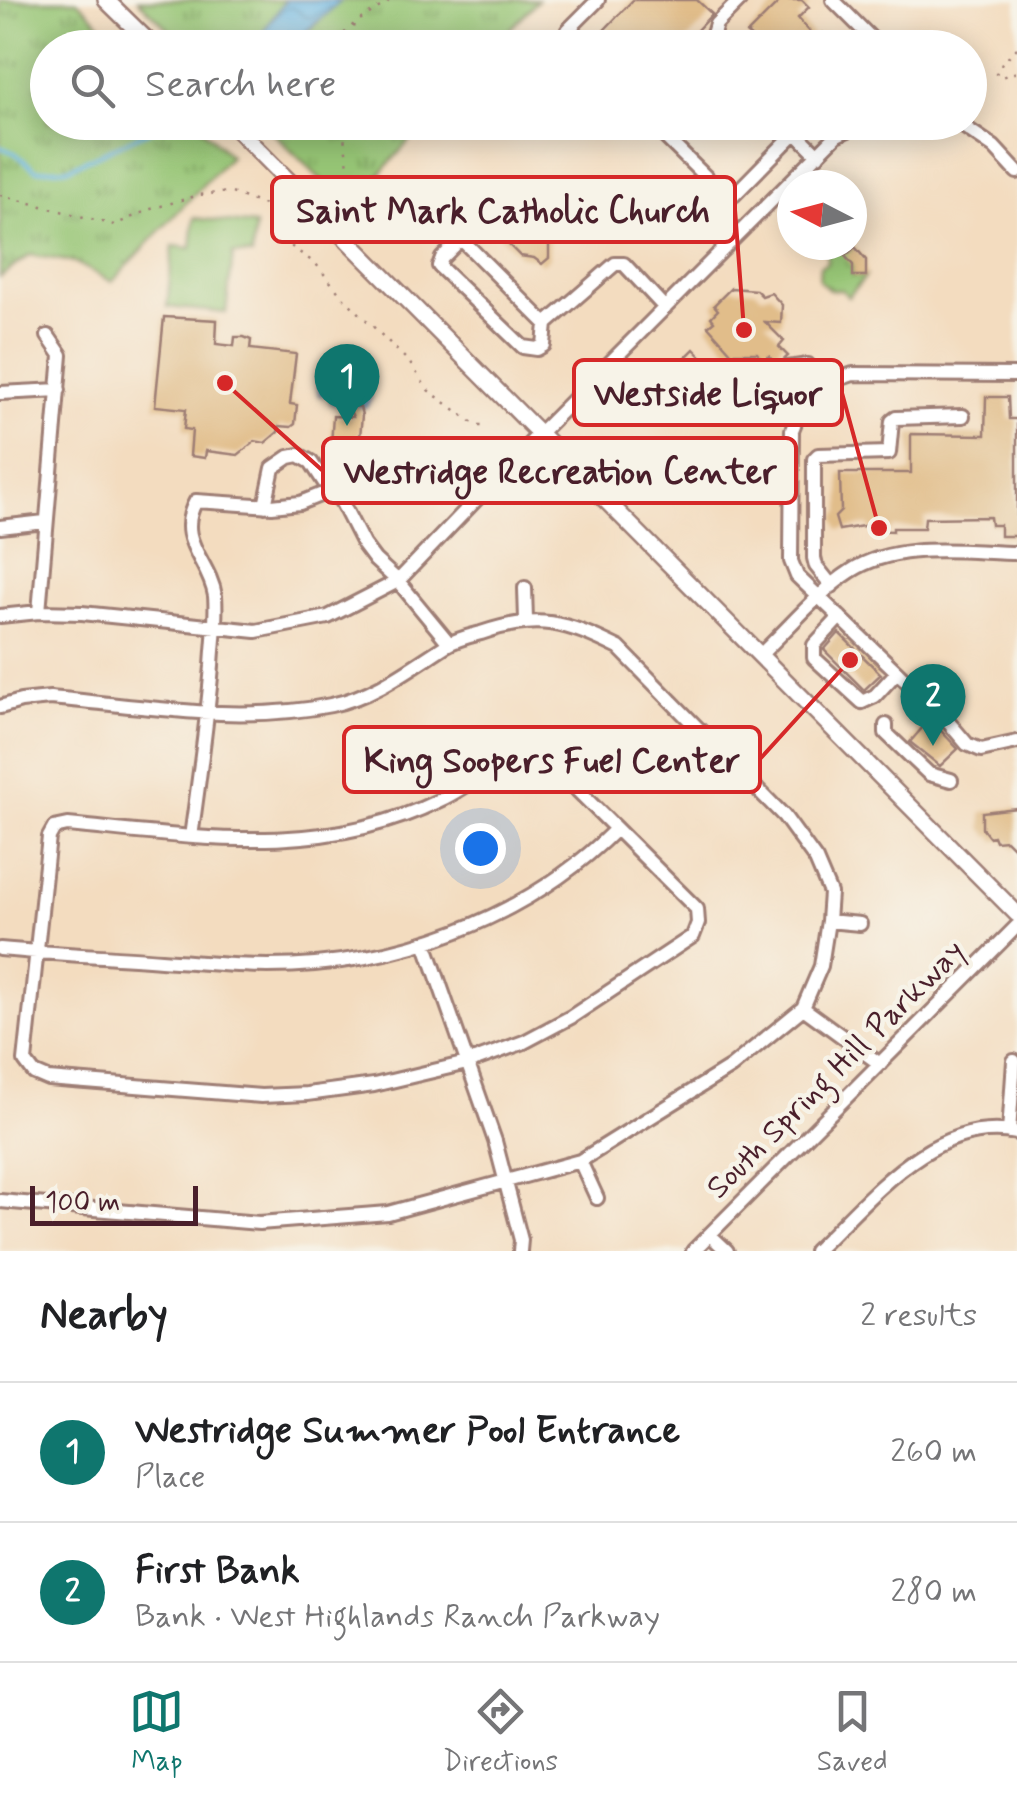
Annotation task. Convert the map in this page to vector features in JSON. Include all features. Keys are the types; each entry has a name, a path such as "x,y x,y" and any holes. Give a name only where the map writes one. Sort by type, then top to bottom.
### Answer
{"main road":[{"path":"106,0 136,30"},
{"path":"248,140 1017,914"}],"street":[{"path":"568,30 598,0"},
{"path":"714,30 740,0"},
{"path":"833,0 862,30"},
{"path":"668,140 727,198 734,195 780,140"},
{"path":"802,140 818,155"},
{"path":"0,616 40,612 256,630 328,618 398,581 540,433 834,140"},
{"path":"984,140 1017,172"},
{"path":"482,218 439,262 441,270 524,347 544,345 546,324 620,263 665,308"},
{"path":"461,240 546,324"},
{"path":"40,612 62,356 48,336"},
{"path":"802,405 789,399 783,390 782,376 788,368 808,366 824,384"},
{"path":"1017,375 853,374 824,384 802,405 792,430 792,561 797,576 975,749 1017,742"},
{"path":"0,393 59,390"},
{"path":"832,586 814,558 814,459 818,455 890,453 892,421 896,418 963,416"},
{"path":"264,506 273,468 288,457 299,455 312,462 341,501 375,560 398,581 448,643"},
{"path":"191,837 208,712 214,594 190,537 190,512 196,501 264,506 300,503 330,491"},
{"path":"0,526 45,522"},
{"path":"760,655 832,586 861,565 906,552 1017,553"},
{"path":"526,588 526,620"},
{"path":"840,617 814,645 814,658 862,702 875,696 897,672"},
{"path":"0,707 21,700 50,698 249,714 333,704 376,689 448,643 526,620 585,631 619,648 784,816 816,860 830,893 821,966 803,1008 732,1067 580,1160 388,1213 259,1223 0,1201"},
{"path":"886,725 886,733 929,774 950,780"},
{"path":"519,752 534,752 549,762 698,908 698,923 693,936 571,1017 524,1042 467,1062 374,1085 260,1096 48,1079 34,1073 25,1061 49,837 54,828 68,825 191,837 272,842 360,829 439,801 519,752"},
{"path":"0,949 267,966 315,964 426,944 528,900 590,856 616,830"},
{"path":"828,921 860,924"},
{"name":"South Spring Hill Parkway","path":"692,1251 1017,926"},
{"path":"426,944 505,1182 521,1240 520,1251"},
{"path":"803,1008 880,1064"},
{"path":"815,1251 915,1156 961,1136 1013,1133 1014,1061"},
{"path":"580,1160 597,1198"},
{"path":"710,1235 727,1251"}],"path":[{"path":"348,30 391,0"},
{"path":"354,30 355,23"},
{"path":"1017,48 996,74 1001,77 1017,72"},
{"path":"344,140 349,173 346,205"},
{"path":"0,195 114,225 199,195 229,192 248,198 272,212 292,247 316,264 409,362 428,390 477,426 488,426"}],"green space":[{"path":"0,0 77,0 106,30 30,30 30,140 214,140 230,156 112,282 74,262 30,255 0,277"},
{"path":"138,0 538,0 509,30 169,30"},
{"path":"280,140 410,140 350,208"},
{"path":"194,218 255,225 252,255 233,254 226,313 167,307 173,246 191,248"},
{"path":"853,260 853,276 866,276 848,297 842,290 829,290 819,280 820,266"}],"water":[{"path":"286,0 342,0 308,30 265,30"},
{"path":"343,377 365,381 366,394 371,397 366,407 331,403 330,384 328,394 319,395 318,382"}],"building":[{"path":"633,0 697,0 712,14 697,30 604,30"},
{"path":"781,0 802,0 809,7 798,18 808,30 751,30"},
{"path":"504,215 534,215 549,231 549,258 542,264 520,256 492,228"},
{"path":"849,260 866,260 866,276 853,276"},
{"path":"731,288 756,290 762,296 771,293 782,305 781,323 765,322 784,341 779,347 788,356 777,366 769,356 764,361 757,353 732,353 708,326 718,310 714,305"},
{"path":"164,317 217,320 216,344 234,346 235,337 244,337 251,340 250,349 296,354 290,404 297,405 295,424 279,426 278,432 265,443 255,441 238,455 206,451 205,458 190,456 192,430 184,429 186,409 155,406"},
{"path":"694,349 715,371 681,403 668,388 685,364 682,361"},
{"path":"986,397 1008,397 1009,419 1017,419 1017,536 1000,536 1000,525 991,525 990,517 925,518 924,528 893,531 869,530 869,525 839,530 835,517 841,511 840,473 911,473 911,434 985,435"},
{"path":"360,407 362,415 359,447 331,445 333,416 353,417 350,410"},
{"path":"839,633 881,674 864,690 824,650"},
{"path":"930,719 958,749 940,766 910,742"},
{"path":"1017,808 1017,851 1006,840 989,837 982,828 982,812"}],"waterway":[{"path":"0,147 15,153 36,170 69,168 129,140"}],"place":[{"name":"Saint Mark Catholic Church","path":"744,330"},
{"name":"Westridge Recreation Center","path":"225,383"},
{"name":"Westridge Summer Pool Entrance","path":"347,426"},
{"name":"Westside Liquor","path":"879,528"},
{"name":"King Soopers Fuel Center","path":"850,660"},
{"name":"First Bank","path":"933,746"}]}
